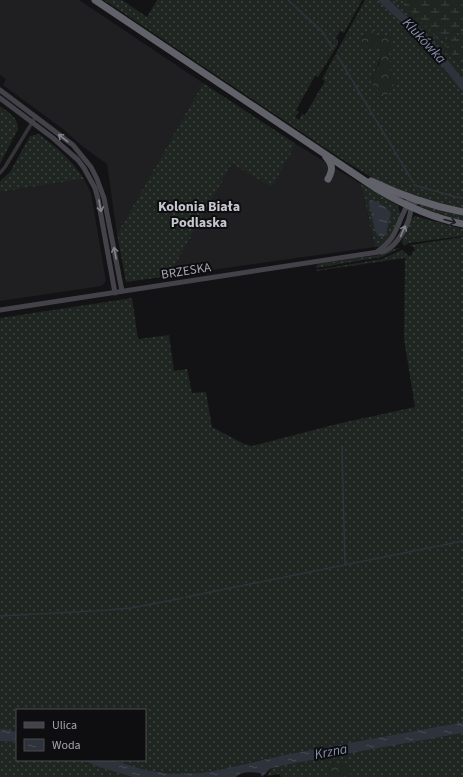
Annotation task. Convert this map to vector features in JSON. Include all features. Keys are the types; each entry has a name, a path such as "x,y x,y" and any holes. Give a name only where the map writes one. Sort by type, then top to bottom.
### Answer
{"highway":[{"path":"95,0 333,159 371,181 420,201 463,212"},
{"path":"320,150 332,164 332,171 328,179"},
{"path":"333,159 346,170 377,189 410,206 434,217 463,224"}],"street":[{"path":"0,90 73,145 91,167 101,186 122,291"},
{"path":"0,98 52,138 78,160 84,168 95,188 101,213 114,292"},
{"path":"0,173 36,116"},
{"path":"95,188 101,186"},
{"path":"407,196 410,206 420,201"},
{"name":"BRZESKA","path":"0,310 376,253 392,239 410,206"}],"shaded area":[{"path":"0,0 79,0 203,83 117,234 107,164 82,146 63,129 3,85 6,79 0,75"},
{"path":"296,144 361,184 375,247 169,276 232,164 272,186"},
{"path":"84,179 91,193 106,281 102,286 0,301 0,192"}],"green space":[{"path":"104,0 122,0 147,17 157,0 362,0 344,33 340,31 336,38 338,40 338,44 318,77 315,76 296,110 299,112 295,117 299,120 302,114 305,115 325,81 322,79 365,0 410,0 403,4 441,40 463,27 463,32 444,44 463,69 463,209 415,197 378,181 340,158","holes":["375,33 378,38 391,36 392,43 386,53 390,70 395,82 387,95 378,97 378,90 372,78 376,71 380,56 380,48 372,46 362,38 366,35"]},
{"path":"410,0 463,0 463,27 441,40 403,4"},
{"path":"369,28 375,30 375,35 378,38 391,36 393,38 393,47 387,50 386,53 391,63 390,70 395,82 387,95 380,97 378,96 378,90 374,88 372,78 379,65 380,49 372,46 360,47 359,42 366,35"},
{"path":"463,32 463,69 444,44"},
{"path":"203,83 296,144 272,187 232,164 169,276 126,282 117,234"},
{"path":"0,106 15,118 18,129 0,164"},
{"path":"39,134 69,160 84,179 0,192 0,181 10,172 30,136"},
{"path":"361,184 397,205 399,209 400,214 397,226 391,237 382,246 375,247"},
{"path":"421,205 463,216 463,222 416,206"},
{"path":"415,216 463,229 463,236 409,243 404,246 403,235 410,221"},
{"path":"463,237 463,722 269,758 214,771 189,774 174,774 145,770 116,761 146,761 146,709 16,709 16,732 0,730 0,318 132,298 138,339 169,335 174,371 187,369 192,393 206,392 212,427 244,444 252,446 337,424 415,407 404,339 405,258 316,271 382,259 402,250 409,256 412,255 412,252 415,250 413,246 409,246"},
{"path":"400,248 382,257 316,268 318,264 379,255"},
{"path":"463,733 463,777 281,777 279,774 267,776 271,770 285,765"},
{"path":"0,741 16,742 16,761 84,761 132,777 0,777"},
{"path":"344,761 351,768 350,777 332,777 327,766 331,764 339,767"}],"water":[{"path":"370,200 382,205 391,213 386,234 383,237 378,236 375,230 369,204"},
{"name":"Krzna","path":"463,722 463,733 285,765 270,769 262,777 260,773 250,772 238,775 236,777 132,777 84,761 116,761 145,770 174,774 214,771 284,755"},
{"path":"3,729 16,732 16,742 0,741 0,730"}],"waterway":[{"path":"288,0 323,32 333,49"},
{"name":"Klukówka","path":"383,0 427,40 463,86"},
{"path":"389,6 398,0"},
{"path":"428,42 437,36"},
{"path":"337,55 413,182"},
{"path":"414,185 463,198"},
{"path":"342,447 345,565"},
{"path":"186,597 463,541"},
{"path":"95,611 131,608 183,598"},
{"path":"0,616 93,611"}],"district":[{"name":"Kolonia Biała Podlaska","path":"199,216"}]}
